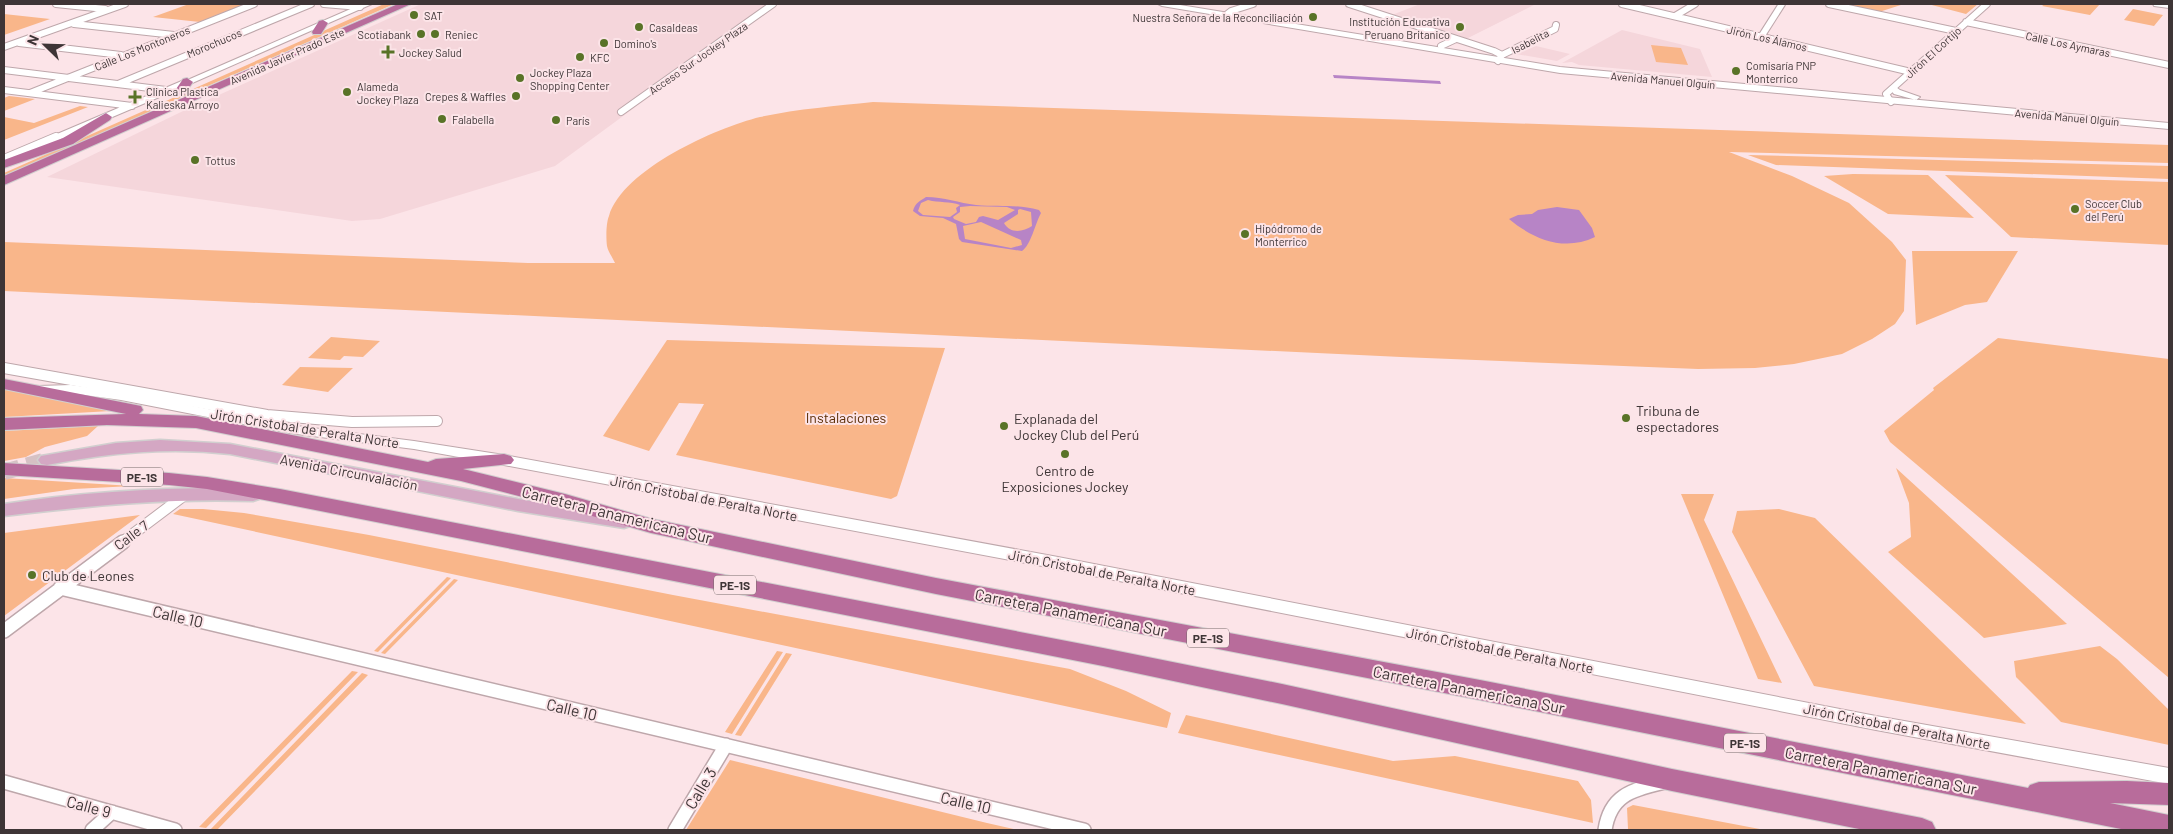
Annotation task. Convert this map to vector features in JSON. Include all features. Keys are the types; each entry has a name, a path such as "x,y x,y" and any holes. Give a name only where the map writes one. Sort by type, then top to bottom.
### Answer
{"highway":[{"name":"Avenida Javier Prado Este","path":"4,169 68,141 178,88 380,4"},
{"name":"Avenida Javier Prado Este","path":"4,181 406,4"},
{"path":"4,164 68,141 106,117"},
{"path":"4,185 27,171"},
{"path":"4,384 196,422"},
{"name":"Carretera Panamericana Sur","path":"4,424 107,418 196,422 419,466 505,486 651,526 936,586 2169,827"},
{"path":"419,466 504,460"},
{"name":"PE-1S","path":"4,470 169,479 207,483 280,496 1103,657 1282,694 1672,780 1922,830"},
{"path":"2010,795 2065,792 2169,794"}],"main road":[{"name":"Avenida Circunvalación","path":"47,460 126,446 162,443 199,444 240,450 518,505 651,526"},
{"path":"4,510 109,498 187,493 280,496"}],"street":[{"path":"56,4 108,10"},
{"path":"4,47 125,4"},
{"name":"Calle Los Montoneros","path":"30,93 254,4"},
{"name":"Morochucos","path":"118,84 311,4"},
{"path":"324,4 360,7"},
{"name":"Avenida Javier Prado Este","path":"320,28 368,4"},
{"name":"Acceso Sur Jockey Plaza","path":"621,112 773,4"},
{"name":"Avenida Manuel Olguín","path":"1162,4 1441,46 1500,58"},
{"name":"Avenida Manuel Olguín","path":"1188,4 1228,13 1500,58 1657,77 1890,95 2169,126"},
{"path":"1228,13 1253,4"},
{"path":"1349,4 1456,39 1500,58"},
{"name":"Jirón Los Álamos","path":"1622,4 1911,72"},
{"path":"1675,16 1695,4"},
{"path":"1761,36 1782,4"},
{"path":"1829,4 1956,31"},
{"name":"Jirón El Cortijo","path":"1890,95 1911,72 1987,4"},
{"path":"2157,4 2169,6"},
{"name":"Calle Los Aymaras","path":"1966,22 2169,65"},
{"path":"70,23 175,35"},
{"name":"Isabelita","path":"1500,58 1555,29 1556,25"},
{"path":"1441,46 1456,39"},
{"path":"15,43 123,56"},
{"path":"4,70 118,84 178,88"},
{"name":"Avenida Javier Prado Este","path":"4,159 178,88"},
{"path":"4,90 133,106"},
{"name":"Avenida Manuel Olguín","path":"1890,95 1897,92 1920,97 2169,120"},
{"path":"4,368 267,415 352,422 438,421"},
{"name":"Jirón Cristobal de Peralta Norte","path":"32,390 71,389 121,396 289,429 414,445 504,460 1067,565 1876,723 2169,776"},
{"name":"Calle 7","path":"4,630 187,493"},
{"name":"Calle 10","path":"60,588 1084,830"},
{"name":"Calle 3","path":"675,830 726,745"},
{"path":"1606,830 1612,807 1628,792 1672,780"},
{"name":"Calle 9","path":"4,782 175,830"},
{"path":"92,830 112,812"}],"shaded area":[{"path":"421,4 776,4 555,166 380,219 352,221 47,177 181,112"},
{"name":"Institución Educativa Peruano Britanico","path":"1420,4 1536,4 1466,39 1392,15"},
{"path":"1622,30 1700,49 1712,77 1579,65 1572,62 1562,63"},
{"path":"1536,46 1570,54 1557,61 1516,54"},
{"path":"1333,75 1440,81 1441,84 1334,78"},
{"path":"926,197 976,205 1023,207 1039,210 1041,213 1030,239 1022,251 962,242 959,239 956,224 943,218 920,216 913,211 916,204","holes":["928,200 960,205 956,208 957,212 950,217 923,215 918,211 921,203","960,207 1007,207 1015,210 998,220 983,216 979,217 976,222 966,224 953,217 960,212","1018,210 1031,212 1032,226 1025,230 1017,231 1007,227 1004,223 1018,214","981,222 1021,240 1022,245 1011,248 965,239 963,226"]},
{"path":"1557,207 1579,210 1592,228 1595,237 1572,243 1549,241 1528,232 1509,219 1518,215 1532,214 1538,210"}],"green space":[{"path":"189,4 247,4 200,22 153,17"},
{"path":"384,4 394,4 4,176 4,173"},
{"path":"1841,4 1904,4 1879,12"},
{"path":"1928,4 1978,4 1966,14"},
{"path":"2045,4 2100,4 2090,15 2042,6"},
{"path":"2133,9 2163,15 2154,26 2124,20"},
{"path":"4,14 50,19 4,35"},
{"path":"1651,45 1681,48 1688,65 1656,62"},
{"path":"9,96 35,99 4,111 4,98"},
{"name":"Hipódromo de Monterrico","path":"873,102 2169,145 2169,163 1729,152 1792,176 1849,203 1892,242 1906,260 1904,311 1895,324 1872,339 1842,354 1794,364 1755,368 1698,369 1401,357 4,291 4,242 528,263 615,263 607,243 606,231 609,216 618,199 632,182 673,153 720,130 760,117"},
{"path":"80,106 88,107 4,140 4,117 34,123"},
{"path":"1748,155 2169,166 2169,179 1776,165"},
{"path":"1853,174 1928,175 1974,218 1888,214 1824,176"},
{"name":"Soccer Club del Perú","path":"1945,175 2169,182 2169,245 2011,237"},
{"path":"1912,251 2018,251 1987,302 1965,305 1916,325"},
{"path":"331,337 380,341 363,357 344,356 340,360 308,358"},
{"path":"1998,338 2169,359 2169,678 1890,442 1884,431 1934,390 1933,388"},
{"name":"Instalaciones","path":"667,340 945,348 897,496 891,499 676,455 704,404 679,403 649,451 603,436"},
{"path":"300,367 353,368 328,392 282,385"},
{"path":"4,389 111,411 4,417"},
{"path":"98,426 87,436 45,447 26,457 4,461 4,431"},
{"path":"1896,468 2067,624 1984,638 1888,552 1911,537 1909,503"},
{"path":"4,478 132,486 74,489 4,499"},
{"path":"1681,494 1714,494 1704,520 1782,683 1758,679"},
{"path":"180,509 244,513 369,535 673,595 1070,669 1126,691 1171,713 1167,728 173,514"},
{"path":"1779,509 1815,518 2026,724 1814,686 1732,532 1737,511"},
{"name":"Club de Leones","path":"140,515 4,616 4,533"},
{"path":"447,577 451,578 378,652 374,651"},
{"path":"454,579 458,580 385,654 381,653"},
{"path":"2100,646 2117,659 2169,710 2169,745 2061,722 2016,677 2014,661"},
{"path":"777,651 783,652 732,734 725,732"},
{"path":"786,653 792,654 741,736 735,735"},
{"path":"352,671 358,672 206,828 199,827"},
{"path":"362,673 368,675 217,830 210,830"},
{"path":"1186,715 1393,761 1455,756 1578,781 1591,800 1593,823 1178,733"},
{"path":"730,760 987,823 1018,830 686,830"},
{"path":"1633,805 1765,830 1632,830 1628,829 1627,808"}],"tunnel":[{"path":"4,472 47,460"}],"place":[{"name":"SAT","path":"414,15"},
{"name":"Nuestra Señora de la Reconciliación","path":"1313,17"},
{"name":"CasaIdeas","path":"639,27"},
{"name":"Institución Educativa Peruano Britanico","path":"1460,27"},
{"name":"Scotiabank","path":"421,34"},
{"name":"Reniec","path":"435,34"},
{"name":"Domino's","path":"604,43"},
{"name":"Jockey Salud","path":"388,52"},
{"name":"KFC","path":"580,57"},
{"name":"Comisaría PNP Monterrico","path":"1736,71"},
{"name":"Jockey Plaza Shopping Center","path":"520,78"},
{"name":"Alameda Jockey Plaza","path":"347,92"},
{"name":"Crepes & Waffles","path":"516,96"},
{"name":"Clinica Plastica Kalieska Arroyo","path":"135,97"},
{"name":"Falabella","path":"442,119"},
{"name":"París","path":"556,120"},
{"name":"Tottus","path":"195,160"},
{"name":"Soccer Club del Perú","path":"2075,209"},
{"name":"Hipódromo de Monterrico","path":"1245,234"},
{"name":"Tribuna de espectadores","path":"1626,418"},
{"name":"Explanada del Jockey Club del Perú","path":"1004,426"},
{"name":"Centro de Exposiciones Jockey","path":"1065,454"},
{"name":"Club de Leones","path":"32,575"}]}
